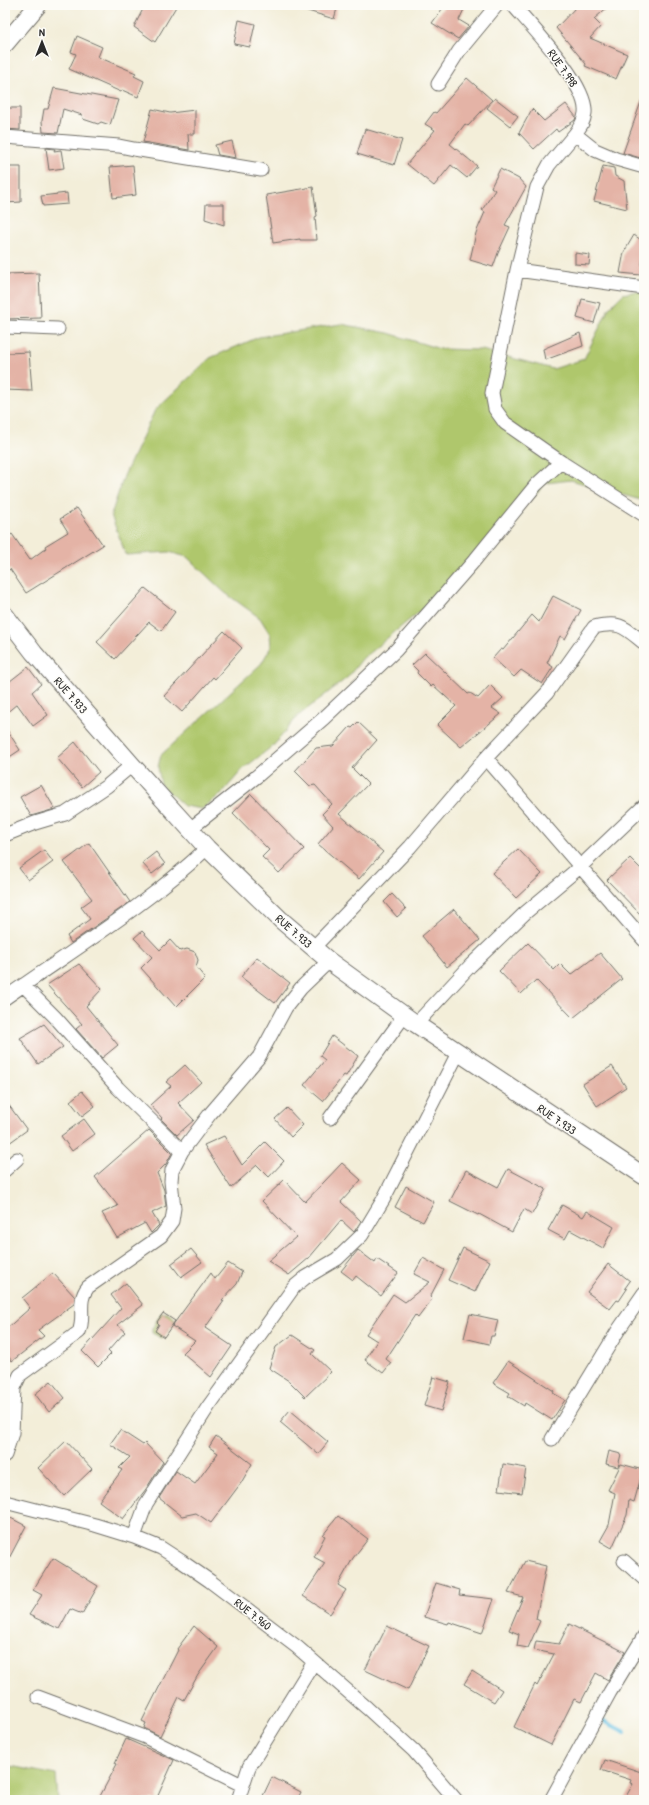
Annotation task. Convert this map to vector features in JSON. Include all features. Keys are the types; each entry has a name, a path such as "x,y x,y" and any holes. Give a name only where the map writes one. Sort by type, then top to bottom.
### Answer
{"street":[{"path":"5,44 38,5"},
{"path":"438,84 459,51 497,5"},
{"name":"RUE 7.998","path":"513,5 566,68 582,97 586,111 582,124 549,165 537,188 517,270 492,393 495,409 504,423 561,462 644,515"},
{"path":"574,134 595,150 616,159 644,166"},
{"path":"5,137 119,146 261,170"},
{"path":"517,270 644,288"},
{"path":"5,327 58,329"},
{"path":"190,829 256,777 324,718 396,650 484,550 536,485 561,462"},
{"name":"RUE 7.933","path":"5,615 34,653 132,765 208,848 281,920 329,961 410,1020 644,1176"},
{"path":"313,948 410,846 486,758 547,693 594,627 609,624 622,626 644,643"},
{"path":"486,758 644,940"},
{"path":"5,835 35,823 65,814 107,786 132,765"},
{"path":"330,1118 410,1020 470,966 514,923 580,867 644,806"},
{"path":"5,998 136,906 189,866 208,848"},
{"path":"5,1455 12,1433 14,1388 20,1375 78,1332 82,1324 83,1294 88,1287 160,1236 172,1221 174,1208 171,1180 172,1170 182,1151 206,1119 259,1057 286,1007 301,988 329,961"},
{"path":"23,985 55,1017 118,1088 182,1151"},
{"path":"134,1537 146,1504 208,1408 294,1287 305,1278 337,1259 362,1235 383,1200 458,1053"},
{"path":"5,1170 17,1158"},
{"path":"552,1439 619,1329 644,1292"},
{"name":"RUE 7.960","path":"5,1502 95,1525 134,1537 160,1548 210,1581 314,1662 414,1751 456,1800"},
{"path":"624,1561 644,1579"},
{"path":"551,1800 610,1692 644,1636"},
{"path":"238,1800 249,1767 314,1662"},
{"path":"38,1697 145,1737 242,1785"}],"green space":[{"path":"636,291 644,293 644,501 571,480 546,483 430,603 363,658 348,677 298,716 274,745 243,769 222,793 202,809 184,806 161,785 158,767 161,755 261,664 271,647 270,634 260,618 224,592 187,557 169,552 126,555 111,515 124,476 155,410 210,358 259,337 341,324 388,333 440,349 482,350 553,369 584,359 609,308 623,294"},
{"path":"161,1313 167,1313 174,1318 175,1322 162,1338 152,1333 152,1329"},
{"path":"5,1765 56,1775 58,1800 5,1800"}],"building":[{"path":"145,5 177,5 155,42 134,27"},
{"path":"298,5 338,5 334,19 298,8"},
{"path":"445,5 466,5 459,20 469,26 458,39 432,23"},
{"path":"578,5 610,5 594,19 601,26 590,38 627,54 616,79 585,66 586,64 556,28"},
{"path":"239,20 255,24 250,47 234,44"},
{"path":"77,36 102,47 98,57 136,73 134,76 144,81 138,97 122,90 121,92 69,69 76,54 71,52"},
{"path":"467,78 492,100 468,126 465,124 450,144 477,166 467,178 451,165 434,186 407,164 435,130 425,124 434,112 436,113"},
{"path":"54,88 118,100 110,125 101,122 98,124 83,119 82,115 63,109 58,133 43,132 42,121 44,109 48,109"},
{"path":"495,98 518,116 510,126 487,108"},
{"path":"642,99 644,99 644,159 623,153"},
{"path":"566,104 576,117 575,120 558,132 556,129 534,149 519,133 532,109 544,121"},
{"path":"5,108 20,108 20,130 5,129"},
{"path":"152,109 170,113 195,110 195,134 188,134 189,150 143,142"},
{"path":"365,129 402,140 394,165 357,154"},
{"path":"232,141 236,158 218,155 215,145"},
{"path":"46,148 55,149 54,151 61,150 64,168 49,170"},
{"path":"133,165 136,195 113,198 110,167"},
{"path":"603,166 614,168 615,176 624,181 627,209 594,201"},
{"path":"5,167 21,167 21,202 5,203"},
{"path":"500,169 519,179 526,187 505,225 510,227 493,267 470,260 476,233 485,212 482,210 495,190 491,187"},
{"path":"313,187 317,216 315,217 317,240 300,239 273,243 266,195"},
{"path":"67,193 68,204 43,206 41,196"},
{"path":"206,204 224,204 224,225 205,219"},
{"path":"634,235 644,242 641,275 620,273 624,252"},
{"path":"575,253 590,255 589,265 575,264"},
{"path":"39,273 41,318 5,319 5,274"},
{"path":"582,299 600,303 594,323 577,318"},
{"path":"580,333 583,346 545,360 543,349"},
{"path":"29,352 32,391 5,390 7,353"},
{"path":"77,508 103,545 26,593 10,569 5,573 5,539 12,534 30,560 46,548 45,546 68,532 60,519"},
{"path":"145,588 175,612 161,631 149,622 115,659 97,642"},
{"path":"553,596 581,610 565,639 560,636 547,663 553,667 542,684 521,670 514,677 493,658 501,649 503,650 532,615 539,622"},
{"path":"224,631 242,648 215,679 213,677 182,712 164,696"},
{"path":"425,653 468,694 470,693 478,698 490,685 503,698 492,708 501,714 461,747 437,725 456,706 433,685 431,687 417,673 418,671 412,665"},
{"path":"28,667 41,684 32,692 48,715 33,726 17,704 5,714 5,685"},
{"path":"358,722 377,740 352,768 368,784 339,814 383,852 359,879 318,844 333,826 322,814 332,804 315,785 310,786 295,771 316,748 333,746 350,727 352,728"},
{"path":"5,727 20,750 5,760"},
{"path":"75,742 99,772 82,787 57,758"},
{"path":"41,785 55,809 31,816 20,797"},
{"path":"251,794 304,849 279,873 262,857 269,850 233,813"},
{"path":"89,843 130,902 71,943 67,936 90,919 81,907 92,899 64,862"},
{"path":"518,849 542,874 516,898 492,873"},
{"path":"44,850 53,862 28,880 19,868"},
{"path":"156,852 165,864 152,874 142,863"},
{"path":"630,858 644,872 644,918 607,880"},
{"path":"392,894 406,909 397,917 384,902"},
{"path":"454,909 480,940 447,967 422,936"},
{"path":"142,931 160,950 170,940 180,951 187,949 195,952 198,960 196,967 205,978 176,1007 141,968 152,957 134,938"},
{"path":"528,943 554,970 560,964 571,975 600,953 622,979 573,1018 536,980 521,994 499,971"},
{"path":"257,957 290,983 275,1003 241,977"},
{"path":"79,964 102,989 86,1006 118,1045 102,1058 76,1029 82,1024 47,985"},
{"path":"44,1024 63,1047 38,1064 20,1038"},
{"path":"332,1036 358,1056 346,1076 344,1075 323,1101 304,1085 325,1060 320,1056"},
{"path":"185,1065 201,1082 178,1103 194,1120 177,1135 150,1105 171,1086 166,1082"},
{"path":"612,1066 626,1087 597,1106 583,1084"},
{"path":"82,1091 95,1106 82,1116 70,1101"},
{"path":"5,1100 27,1130 5,1146"},
{"path":"287,1108 303,1125 291,1137 275,1119"},
{"path":"84,1119 95,1134 72,1151 61,1136"},
{"path":"149,1130 172,1153 166,1164 157,1173 164,1190 166,1206 152,1213 159,1225 151,1233 145,1223 117,1238 102,1213 118,1206 95,1177"},
{"path":"224,1136 242,1165 265,1142 284,1161 269,1177 257,1165 231,1188 204,1145"},
{"path":"342,1163 361,1180 341,1202 361,1221 354,1232 341,1220 309,1258 289,1275 268,1261 296,1237 262,1201 284,1180 305,1202"},
{"path":"508,1169 546,1189 532,1214 524,1209 512,1232 479,1214 478,1215 450,1201 466,1170 498,1187"},
{"path":"406,1186 434,1202 423,1222 395,1207"},
{"path":"562,1205 583,1217 587,1211 614,1227 603,1248 570,1230 565,1239 548,1230"},
{"path":"463,1248 490,1261 475,1292 448,1280"},
{"path":"191,1249 202,1262 181,1277 171,1264"},
{"path":"358,1250 375,1263 377,1259 398,1273 381,1296 356,1276 353,1280 341,1271"},
{"path":"423,1258 444,1270 430,1297 432,1299 418,1318 415,1315 386,1359 391,1363 383,1373 365,1360 377,1341 366,1334 393,1294 405,1302 430,1282 414,1274"},
{"path":"228,1263 242,1272 237,1284 222,1300 224,1301 205,1328 232,1346 211,1377 183,1353 195,1341 172,1326 211,1273 215,1279"},
{"path":"608,1264 630,1281 625,1288 627,1289 619,1301 617,1300 610,1309 587,1292"},
{"path":"53,1273 75,1297 74,1304 38,1330 44,1336 12,1361 5,1353 5,1330 30,1308 22,1298"},
{"path":"126,1283 143,1305 117,1325 125,1332 108,1351 111,1354 98,1367 82,1351 121,1308 111,1295"},
{"path":"163,1313 175,1321 164,1337 155,1331 159,1324 157,1322"},
{"path":"470,1314 498,1320 494,1336 491,1336 489,1344 464,1338"},
{"path":"292,1335 315,1350 312,1354 331,1372 305,1397 289,1381 269,1368 276,1347"},
{"path":"508,1361 554,1391 553,1393 565,1400 552,1420 525,1403 524,1406 508,1396 510,1393 493,1383"},
{"path":"433,1377 450,1382 441,1411 424,1406"},
{"path":"51,1381 65,1398 49,1412 35,1394"},
{"path":"290,1410 328,1442 318,1454 280,1422"},
{"path":"120,1430 143,1445 145,1443 163,1462 146,1489 123,1519 99,1501 122,1470 119,1468 130,1457 110,1444"},
{"path":"216,1436 252,1464 241,1483 211,1523 196,1513 182,1516 159,1498 176,1471 195,1484 218,1453 209,1447"},
{"path":"66,1441 92,1469 64,1496 38,1468"},
{"path":"609,1451 621,1454 618,1467 606,1464"},
{"path":"503,1464 526,1468 522,1493 499,1490"},
{"path":"621,1464 643,1470 634,1502 629,1500 627,1515 612,1548 600,1541 609,1525 615,1493 608,1490"},
{"path":"5,1515 26,1526 5,1566"},
{"path":"338,1516 368,1539 353,1558 338,1585 346,1590 330,1614 303,1596 325,1563 314,1557 325,1536 323,1535"},
{"path":"53,1558 98,1586 82,1614 70,1609 59,1629 29,1615 42,1595 33,1590"},
{"path":"525,1561 546,1566 536,1619 540,1621 528,1648 517,1646 519,1634 509,1630 523,1597 508,1593"},
{"path":"436,1583 460,1590 459,1595 494,1599 482,1633 449,1622 448,1624 424,1617"},
{"path":"569,1624 625,1652 608,1680 596,1673 581,1702 574,1699 551,1745 514,1727 535,1684 537,1686 554,1654 534,1650 536,1641 559,1644"},
{"path":"194,1626 218,1647 198,1675 184,1700 179,1697 160,1736 144,1728 146,1723 142,1721 178,1650 177,1649"},
{"path":"387,1626 429,1646 408,1690 365,1670"},
{"path":"472,1671 502,1690 494,1702 464,1684"},
{"path":"126,1739 174,1760 156,1800 98,1800 117,1764 115,1763"},
{"path":"605,1760 641,1772 644,1766 644,1800 624,1800 633,1784 630,1783 631,1780 601,1770"},
{"path":"272,1777 301,1792 297,1800 261,1800"}],"waterway":[{"path":"600,1719 625,1732"}]}
